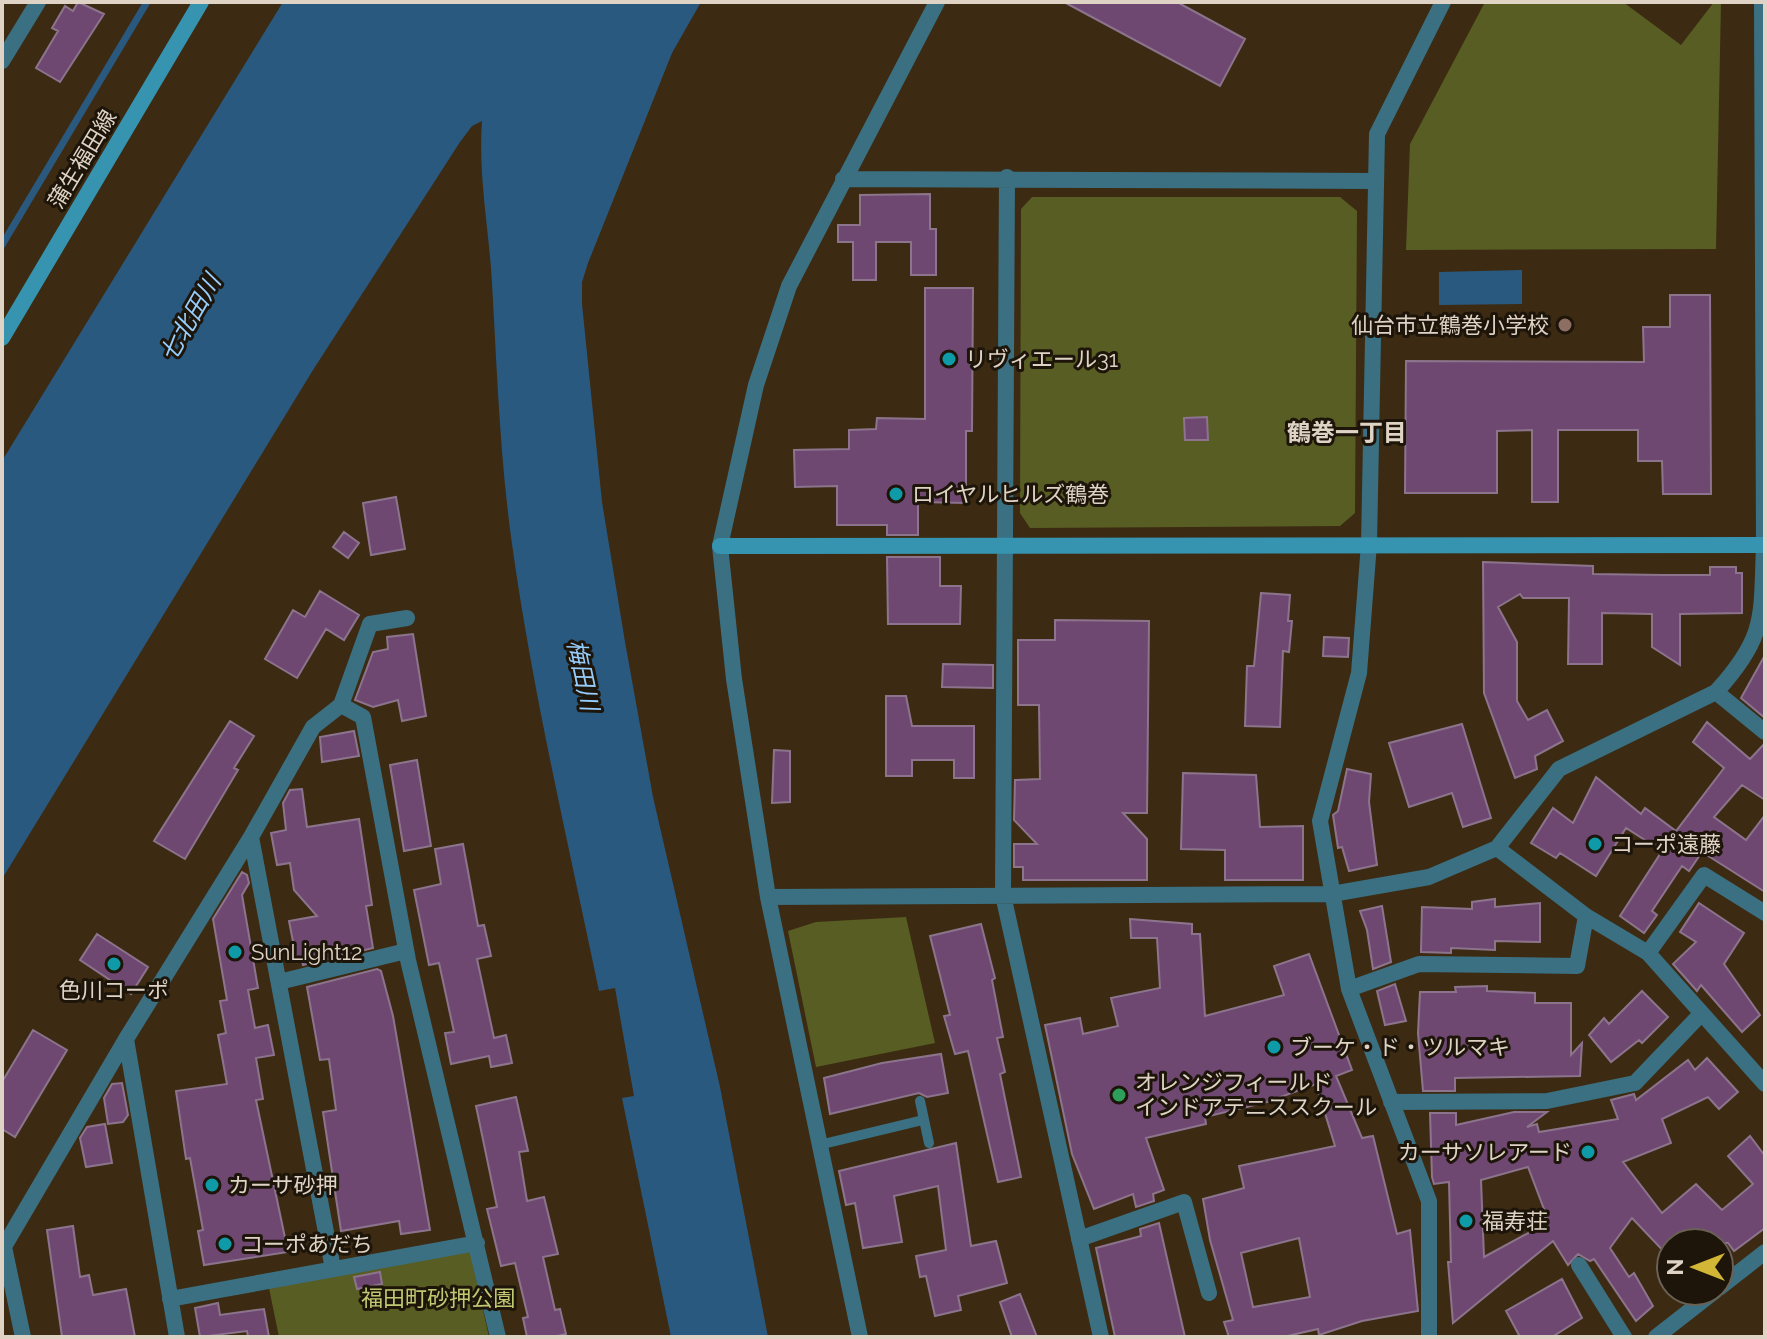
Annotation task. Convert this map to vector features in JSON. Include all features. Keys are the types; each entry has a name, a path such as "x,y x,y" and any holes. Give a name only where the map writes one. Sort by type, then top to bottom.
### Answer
{"street":[{"path":"2,61 38,2"},
{"name":"蒲生福田線","path":"2,338 201,2"},
{"path":"860,1337 768,897 734,679 720,546 756,385 789,286 937,2"},
{"path":"1429,1337 1429,1201 1349,989 1320,821 1359,673 1369,544 1377,134 1443,2"},
{"path":"768,897 1332,894 1429,877 1497,848 1559,769 1716,692 1733,675 1763,631 1762,2"},
{"path":"843,179 1007,177 1376,181"},
{"path":"1007,177 1003,895 1099,1336"},
{"path":"720,546 1765,545"},
{"path":"23,1337 3,1248 126,1039 251,837 313,727 341,705 370,624 407,618"},
{"path":"1716,692 1765,732"},
{"path":"341,705 363,717 406,951 498,1337"},
{"path":"251,837 333,1269"},
{"path":"1497,848 1586,916 1648,953 1765,1084"},
{"path":"1648,953 1704,875 1765,913"},
{"path":"1349,989 1419,964 1577,966 1586,916"},
{"path":"279,982 406,951"},
{"path":"1391,1102 1547,1101 1635,1083 1701,1014"},
{"path":"126,1039 177,1337"},
{"path":"1079,1239 1184,1202 1209,1293"},
{"path":"170,1299 477,1243"},
{"path":"1735,1275 1765,1252"},
{"path":"1579,1265 1624,1337"},
{"path":"1656,1337 1694,1307"}],"lane":[{"path":"920,1101 929,1143"},
{"path":"819,1145 923,1120"}],"green space":[{"path":"1485,2 1623,2 1681,45 1714,2 1721,2 1716,249 1406,250 1410,144"},
{"path":"1032,197 1340,197 1357,211 1355,513 1340,526 1030,528 1020,513 1021,209"},
{"path":"906,917 935,1043 816,1067 788,931 816,922"},
{"name":"福田町砂押公園","path":"470,1251 489,1337 279,1337 269,1288"}],"water":[{"path":"283,2 701,2 672,53 588,263 582,282 582,304 602,502 625,642 653,797 720,1087 768,1337 671,1337 622,1098 634,1096 615,988 599,991 520,600 502,447 483,182 482,121 472,126 460,142 313,370 2,879 2,461"},
{"path":"1522,270 1522,304 1439,305 1439,272"}],"building":[{"path":"78,2 104,14 60,82 36,68 58,31 52,28 65,6 73,11"},
{"path":"1064,2 1177,2 1245,39 1220,86"},
{"path":"930,194 930,229 936,229 936,275 911,275 911,242 876,242 876,280 853,280 853,242 838,242 838,225 860,225 860,195"},
{"path":"925,288 973,288 972,431 966,431 966,503 918,502 918,535 887,535 887,525 837,525 837,486 795,487 794,450 849,449 849,430 876,429 877,418 925,419"},
{"path":"1670,295 1710,295 1711,494 1663,494 1662,461 1638,461 1638,430 1558,430 1558,502 1532,502 1532,430 1497,431 1497,493 1405,493 1406,361 1644,362 1643,327 1670,327"},
{"path":"1207,417 1208,440 1185,440 1184,418"},
{"path":"396,497 405,549 371,555 363,503"},
{"path":"344,532 359,543 348,558 333,547"},
{"path":"887,557 940,557 940,586 961,586 960,624 888,624"},
{"path":"1483,562 1593,566 1593,574 1710,575 1710,567 1736,567 1736,573 1742,573 1742,613 1680,614 1680,665 1652,647 1652,614 1602,613 1602,664 1568,664 1569,598 1523,598 1520,594 1498,607 1517,642 1517,701 1528,720 1547,710 1563,741 1535,756 1537,769 1515,778 1484,693"},
{"path":"320,591 359,615 344,640 326,629 297,678 265,659 293,610 305,617"},
{"path":"1261,593 1290,595 1288,621 1292,621 1289,652 1283,651 1280,727 1245,726 1247,666 1254,666"},
{"path":"1055,620 1149,621 1147,813 1123,813 1147,839 1147,880 1023,880 1023,867 1014,867 1014,844 1037,844 1014,820 1015,780 1040,779 1039,705 1018,705 1018,640 1055,640"},
{"path":"413,634 426,716 402,721 398,700 373,707 355,700 373,652 388,649 387,637"},
{"path":"1324,637 1349,638 1348,657 1323,656"},
{"path":"1765,655 1765,718 1741,698"},
{"path":"943,664 993,665 993,688 942,687"},
{"path":"886,696 906,696 912,726 974,726 974,778 954,778 954,760 912,760 912,776 886,776"},
{"path":"230,721 254,736 234,768 238,770 185,859 154,841"},
{"path":"1707,722 1750,759 1765,743 1765,800 1742,785 1714,817 1746,840 1765,815 1765,892 1702,852 1689,871 1682,866 1652,911 1657,915 1644,933 1620,916 1662,851 1626,828 1596,876 1560,853 1556,858 1531,843 1553,808 1573,823 1596,777 1641,814 1645,808 1676,831 1724,768 1693,742"},
{"path":"1462,724 1491,818 1463,827 1452,793 1409,807 1389,743"},
{"path":"354,731 359,756 322,762 320,737"},
{"path":"774,750 790,751 790,802 772,803"},
{"path":"417,760 431,846 404,851 390,765"},
{"path":"1347,769 1371,774 1369,802 1377,865 1349,871 1342,847 1338,848 1333,815 1338,811"},
{"path":"1183,773 1256,775 1260,827 1303,826 1303,880 1225,880 1225,850 1181,849"},
{"path":"302,789 307,827 359,819 372,905 366,906 373,948 303,965 302,961 297,962 289,921 317,916 294,890 290,863 277,865 271,833 286,830 283,803 290,790"},
{"path":"463,844 478,926 484,925 491,956 477,959 494,1038 506,1035 512,1063 491,1067 489,1056 451,1064 445,1033 454,1032 439,963 429,965 414,890 441,884 435,849"},
{"path":"242,872 247,875 249,883 242,895 258,988 248,990 255,1028 268,1025 274,1055 256,1058 263,1099 256,1100 288,1252 204,1265 198,1231 203,1230 190,1158 186,1159 176,1091 227,1084 218,1035 226,1033 220,1001 227,1000 213,919"},
{"path":"1495,899 1495,907 1540,903 1540,942 1495,941 1495,950 1451,948 1451,953 1421,952 1422,907 1472,909 1472,902"},
{"path":"1699,903 1744,933 1724,964 1760,1015 1742,1032 1701,985 1697,991 1673,964 1696,942 1680,932"},
{"path":"1382,906 1391,962 1373,969 1367,930 1360,911"},
{"path":"1130,919 1192,924 1192,934 1200,934 1205,1016 1284,995 1274,966 1309,954 1352,1070 1336,1076 1362,1138 1373,1136 1397,1234 1410,1230 1418,1311 1362,1321 1319,1335 1318,1329 1283,1337 1229,1337 1224,1322 1233,1320 1210,1240 1203,1199 1244,1188 1239,1166 1335,1146 1316,1084 1267,1102 1205,1117 1206,1124 1146,1138 1164,1190 1153,1194 1154,1201 1136,1207 1133,1194 1094,1209 1072,1154 1045,1025 1080,1018 1083,1034 1118,1026 1111,998 1160,988 1157,938 1131,938","holes":["1299,1238 1310,1297 1253,1307 1241,1253"]},
{"path":"981,924 995,978 992,980 1003,1037 997,1038 1005,1072 1000,1074 1021,1177 998,1182 968,1051 955,1054 944,1016 950,1015 930,936"},
{"name":"色川コーポ","path":"97,934 148,967 131,994 80,960"},
{"path":"377,969 381,971 393,1016 430,1230 401,1234 399,1221 341,1231 323,1112 336,1110 329,1059 320,1060 307,987"},
{"path":"1395,984 1406,1021 1385,1025 1377,991"},
{"path":"1487,986 1487,991 1535,993 1535,1003 1571,1003 1571,1055 1582,1043 1580,1076 1455,1078 1455,1091 1423,1091 1418,1033 1420,992 1456,992 1455,987"},
{"path":"1642,991 1668,1017 1642,1043 1639,1040 1611,1062 1589,1035 1604,1018 1609,1024"},
{"path":"33,1030 67,1050 15,1137 2,1129 2,1082"},
{"path":"941,1054 948,1093 927,1097 919,1093 830,1114 824,1078 882,1063"},
{"path":"1707,1058 1738,1092 1719,1109 1708,1097 1662,1119 1671,1143 1623,1162 1662,1213 1696,1184 1722,1210 1753,1184 1728,1156 1750,1136 1765,1156 1765,1228 1735,1250 1735,1227 1655,1227 1655,1242 1632,1218 1610,1248 1629,1277 1634,1273 1653,1306 1636,1321 1594,1259 1590,1261 1578,1254 1568,1265 1553,1241 1453,1323 1448,1262 1451,1262 1449,1182 1434,1184 1432,1177 1430,1113 1456,1113 1456,1125 1514,1112 1547,1112 1527,1127 1537,1124 1539,1132 1618,1119 1611,1100 1634,1094 1636,1100 1688,1060 1695,1070","holes":["1528,1167 1547,1217 1540,1220 1543,1225 1484,1257 1481,1180"]},
{"path":"122,1083 128,1115 123,1122 108,1124 104,1098 112,1084"},
{"path":"516,1097 528,1151 519,1152 527,1201 544,1197 558,1254 543,1257 555,1310 560,1309 566,1334 553,1337 527,1337 523,1318 528,1317 515,1263 501,1266 487,1209 497,1207 476,1106"},
{"path":"105,1124 112,1163 86,1167 80,1138 87,1127"},
{"path":"956,1143 971,1246 996,1241 1007,1283 958,1296 961,1310 935,1316 926,1276 920,1277 916,1256 946,1250 938,1186 894,1196 902,1242 863,1248 855,1203 846,1205 839,1171"},
{"path":"1159,1223 1185,1337 1115,1337 1096,1248 1141,1236 1140,1229"},
{"path":"73,1226 80,1277 89,1275 93,1295 126,1289 135,1337 62,1337 47,1230"},
{"path":"380,1272 382,1284 357,1289 354,1277"},
{"path":"1562,1279 1582,1318 1552,1337 1520,1337 1506,1311"},
{"path":"1020,1294 1037,1337 1012,1337 1000,1302"},
{"path":"218,1303 220,1315 264,1309 269,1337 248,1337 247,1331 200,1337 195,1308"}],"waterway":[{"path":"2,245 147,2"}],"place":[{"name":"仙台市立鶴巻小学校","path":"1565,325"},
{"name":"リヴィエール31","path":"949,359"},
{"name":"ロイヤルヒルズ鶴巻","path":"896,494"},
{"name":"コーポ遠藤","path":"1595,844"},
{"name":"SunLight12","path":"235,952"},
{"name":"色川コーポ","path":"114,964"},
{"name":"ブーケ・ド・ツルマキ","path":"1274,1047"},
{"name":"オレンジフィールド インドアテニススクール","path":"1119,1095"},
{"name":"カーサソレアード","path":"1588,1152"},
{"name":"カーサ砂押","path":"212,1185"},
{"name":"福寿荘","path":"1466,1221"},
{"name":"コーポあだち","path":"225,1244"}],"district":[{"name":"鶴巻一丁目","path":"1347,432"}],"water label":[{"name":"七北田川","path":"190,318"},
{"name":"梅田川","path":"583,675"}]}
